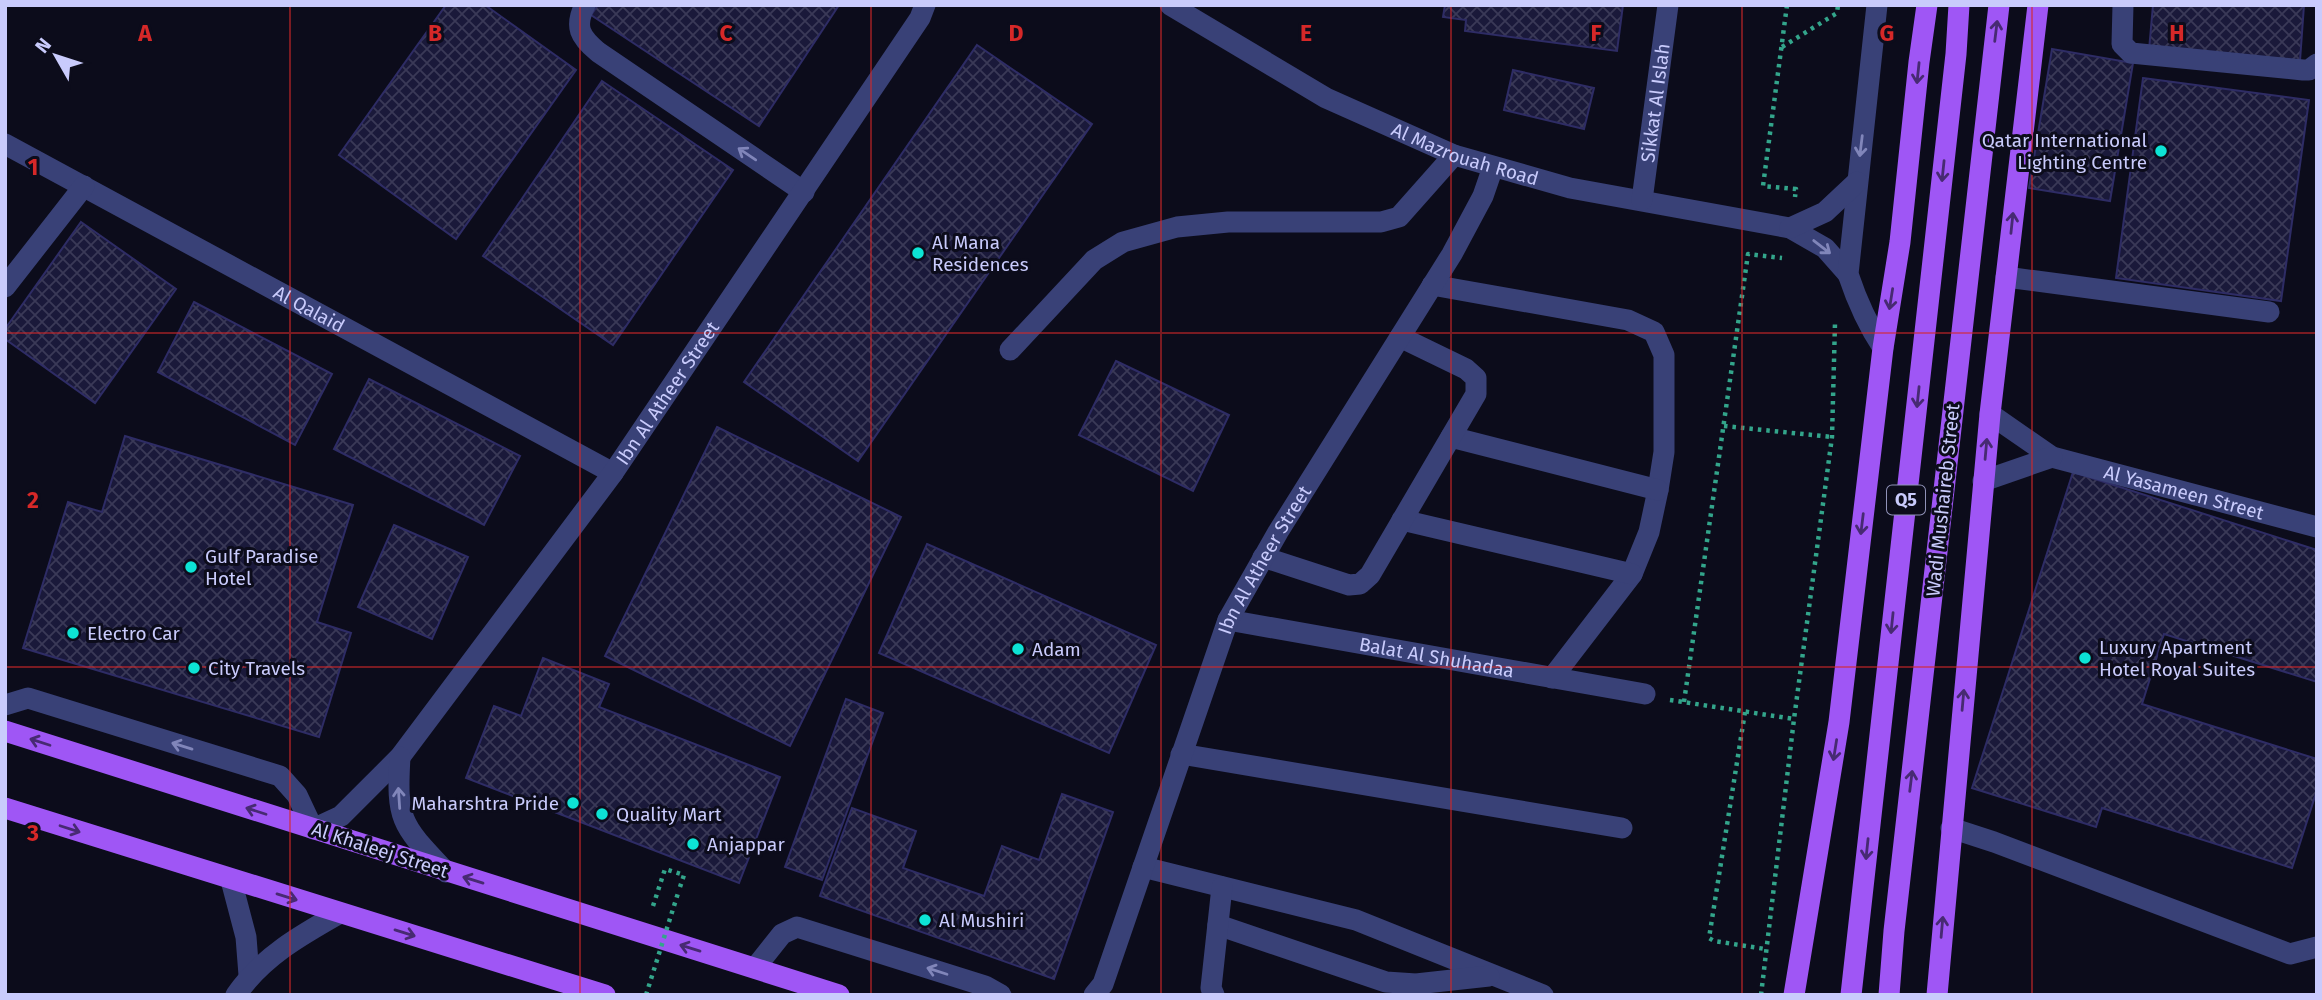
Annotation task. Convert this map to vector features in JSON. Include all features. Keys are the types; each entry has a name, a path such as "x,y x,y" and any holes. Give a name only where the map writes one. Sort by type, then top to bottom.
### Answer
{"main road":[{"path":"1794,995 1839,722 1927,5"},
{"name":"Wadi Mushaireb Street","path":"1851,995 1956,54 1959,5"},
{"name":"Wadi Mushaireb Street","path":"1889,995 1916,731 1999,5"},
{"name":"Wadi Mushaireb Street","path":"1937,995 1983,481 2038,5"},
{"name":"Al Khaleej Street","path":"5,731 839,995"},
{"path":"5,808 605,995"}],"street":[{"path":"585,5 580,15 579,29 588,44 804,192"},
{"name":"Ibn Al Atheer Street","path":"313,829 341,816 400,757 613,473 804,192 922,12 938,5"},
{"name":"Al Mazrouah Road","path":"1170,5 1326,98 1454,155 1570,188 1790,228 1825,248 1848,274"},
{"name":"Sikkat Al Islah","path":"1642,200 1668,5"},
{"path":"1877,5 1848,274 1862,313 1883,348"},
{"path":"2123,5 2122,44 2131,53 2309,71 2317,64"},
{"name":"Al Qalaid","path":"5,144 613,473"},
{"path":"1010,350 1094,260 1123,242 1177,227 1228,222 1381,222 1399,217 1454,155"},
{"name":"Ibn Al Atheer Street","path":"1100,991 1228,620 1262,557 1468,225 1483,196 1493,167"},
{"path":"1790,228 1825,212 1857,182"},
{"path":"5,287 84,186"},
{"path":"2006,277 2269,312"},
{"path":"1432,285 1628,320 1654,332 1664,355 1664,452 1649,532 1632,574 1552,678"},
{"path":"1262,557 1349,585 1360,584 1370,575 1476,394 1476,378 1466,369 1400,337"},
{"name":"Al Yasameen Street","path":"1990,414 2052,457 2317,527"},
{"path":"1451,437 1658,490"},
{"path":"1983,481 2052,457"},
{"path":"1402,520 1632,574"},
{"name":"Balat Al Shuhadaa","path":"1228,620 1645,694"},
{"path":"5,705 27,698 281,776 298,794 313,829"},
{"path":"1181,754 1622,828"},
{"path":"400,757 398,793 401,816 412,836 446,872"},
{"path":"1951,828 2290,954 2317,947"},
{"path":"1143,867 1356,920 1542,995"},
{"path":"231,880 246,937 249,975"},
{"path":"1214,995 1211,988 1222,887"},
{"path":"236,995 249,975 307,931 340,913"},
{"path":"1218,925 1386,982 1416,984 1493,976"},
{"path":"755,968 788,929 804,928 985,986 1001,995"}],"path":[{"path":"1684,702 1748,254 1784,258 1796,189 1763,186 1787,5"},
{"path":"1782,47 1837,13 1838,5"},
{"path":"1761,995 1794,719 1832,437 1835,319"},
{"path":"1724,426 1832,437"},
{"path":"1645,694 1794,719"},
{"path":"1745,712 1709,938 1765,949"},
{"path":"644,934 665,869 684,875 646,995"}],"building":[{"path":"446,5 485,5 576,70 456,239 339,155"},
{"path":"598,5 839,5 759,126 591,15"},
{"path":"1445,5 1623,5 1617,51 1465,31 1466,20 1443,17"},
{"path":"2153,5 2304,5 2300,61 2149,50"},
{"name":"Al Mana Residences","path":"977,45 1092,124 858,461 744,382"},
{"path":"2052,49 2133,63 2110,201 2029,188"},
{"path":"1513,70 1594,88 1584,129 1504,110"},
{"path":"2143,78 2309,100 2281,301 2116,278"},
{"path":"602,81 733,170 613,345 483,256"},
{"path":"81,222 176,289 95,403 5,339 5,329"},
{"path":"194,302 332,374 295,445 158,372"},
{"path":"1116,361 1229,415 1193,491 1079,435"},
{"path":"369,379 520,456 484,525 334,449"},
{"path":"717,427 901,517 790,746 605,656"},
{"name":"Gulf Paradise Hotel","path":"125,436 353,505 317,622 351,633 319,737 23,648 68,502 102,512"},
{"name":"Luxury Apartment Hotel Royal Suites","path":"2073,472 2317,550 2317,682 2164,634 2142,704 2317,759 2317,790 2292,868 2102,808 2096,827 1972,788"},
{"path":"394,525 468,557 432,639 358,607"},
{"name":"Adam","path":"927,544 1156,645 1109,753 879,653"},
{"path":"543,658 609,684 599,707 780,777 739,883 466,778 494,706 521,716"},
{"path":"846,699 883,713 822,880 785,867"},
{"path":"1062,794 1113,812 1054,979 820,896 852,808 916,831 903,868 984,896 1002,846 1039,860"}],"place":[{"name":"Qatar International Lighting Centre","path":"2161,151"},
{"name":"Al Mana Residences","path":"918,253"},
{"name":"Gulf Paradise Hotel","path":"191,567"},
{"name":"Electro Car","path":"73,633"},
{"name":"Adam","path":"1018,649"},
{"name":"Luxury Apartment Hotel Royal Suites","path":"2085,658"},
{"name":"City Travels","path":"194,668"},
{"name":"Maharshtra Pride","path":"573,803"},
{"name":"Quality Mart","path":"602,814"},
{"name":"Anjappar","path":"693,844"},
{"name":"Al Mushiri","path":"925,920"}]}
